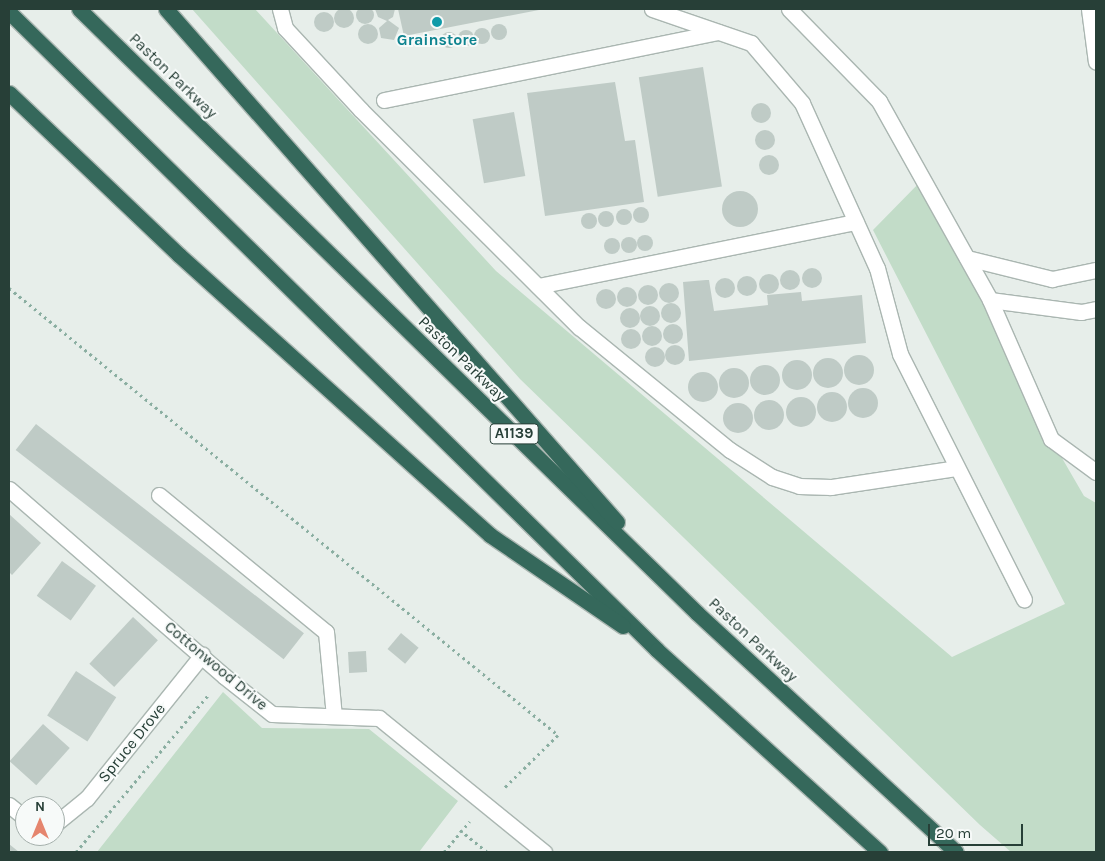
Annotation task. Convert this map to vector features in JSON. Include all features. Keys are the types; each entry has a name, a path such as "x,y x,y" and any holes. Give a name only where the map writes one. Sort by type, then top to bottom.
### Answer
{"highway":[{"name":"Paston Parkway","path":"79,9 697,613 956,852"},
{"name":"A1139","path":"166,9 697,613"},
{"path":"9,12 657,650 880,852"},
{"path":"9,93 178,255 490,534 657,650"}],"street":[{"path":"280,9 285,28 361,110 538,286 594,339 730,450 772,477 800,486 830,487 958,468"},
{"path":"652,9 751,43 802,103 877,268 900,354 1024,600"},
{"path":"789,9 879,101 990,300 1051,439 1096,472"},
{"path":"1089,9 1096,62"},
{"path":"384,100 719,32"},
{"path":"538,286 856,222"},
{"path":"967,258 1052,279 1096,270"},
{"path":"990,300 1081,312 1096,309"},
{"name":"Cottonwood Drive","path":"9,489 224,676 272,714 379,718 544,852"},
{"path":"159,495 326,632 334,716"},
{"name":"Spruce Drove","path":"65,816 88,798 202,655"}],"path":[{"path":"9,288 558,735 487,806 460,830 444,852"},
{"path":"76,852 224,676"},
{"path":"460,830 487,852"}],"green space":[{"path":"192,9 255,9 496,271 952,657 1065,604 873,230 923,179 1051,439 1084,496 1096,503 1096,852 1011,852 980,825 520,379"},
{"path":"223,692 262,728 369,729 458,801 419,852 97,852"}],"building":[{"path":"365,6 371,9 374,15 371,21 365,24 359,21 356,15 359,9"},
{"path":"344,8 351,11 354,18 351,25 344,28 337,25 334,18 337,11"},
{"path":"375,9 395,9 393,17 388,20 399,28 394,40 381,38 379,28 387,21 378,17"},
{"name":"Grainstore","path":"398,9 539,9 539,10 404,36"},
{"path":"324,12 331,15 334,22 331,29 324,32 317,29 314,22 317,15"},
{"path":"368,24 375,27 378,34 375,41 368,44 361,41 358,34 361,27"},
{"path":"496,24 502,24 507,29 505,38 496,40 491,35 491,29"},
{"path":"479,28 485,28 490,33 488,42 479,44 474,39 474,33"},
{"path":"463,30 469,30 474,35 472,44 463,46 458,41 458,35"},
{"path":"446,32 452,32 457,37 455,46 446,48 441,43 441,37"},
{"path":"703,67 722,187 658,197 639,77"},
{"path":"615,82 625,141 635,140 644,202 545,216 527,93"},
{"path":"761,103 768,106 771,113 768,120 761,123 754,120 751,113 754,106"},
{"path":"514,112 525,176 484,183 473,119"},
{"path":"765,130 772,133 775,140 772,147 765,150 758,147 755,140 758,133"},
{"path":"769,155 776,158 779,165 776,172 769,175 762,172 759,165 762,158"},
{"path":"740,191 752,197 758,209 752,221 740,227 728,221 722,209 728,197"},
{"path":"641,207 649,215 641,223 633,215"},
{"path":"624,209 632,217 624,225 616,217"},
{"path":"606,211 614,219 606,227 598,219"},
{"path":"589,213 597,221 589,229 581,221"},
{"path":"645,235 653,243 645,251 637,243"},
{"path":"629,237 637,245 629,253 621,245"},
{"path":"612,238 620,246 612,254 604,246"},
{"path":"812,268 819,271 822,278 819,285 812,288 805,285 802,278 805,271"},
{"path":"790,270 797,273 800,280 797,287 790,290 783,287 780,280 783,273"},
{"path":"769,274 776,277 779,284 776,291 769,294 762,291 759,284 762,277"},
{"path":"747,276 754,279 757,286 754,293 747,296 740,293 737,286 740,279"},
{"path":"725,278 732,281 735,288 732,295 725,298 718,295 715,288 718,281"},
{"path":"709,280 714,311 768,305 767,295 801,292 802,301 862,295 866,343 689,361 683,282"},
{"path":"669,283 676,286 679,293 676,300 669,303 662,300 659,293 662,286"},
{"path":"648,285 655,288 658,295 655,302 648,305 641,302 638,295 641,288"},
{"path":"627,287 634,290 637,297 634,304 627,307 620,304 617,297 620,290"},
{"path":"606,289 613,292 616,299 613,306 606,309 599,306 596,299 599,292"},
{"path":"671,303 678,306 681,313 678,320 671,323 664,320 661,313 664,306"},
{"path":"650,306 657,309 660,316 657,323 650,326 643,323 640,316 643,309"},
{"path":"630,308 637,311 640,318 637,325 630,328 623,325 620,318 623,311"},
{"path":"673,324 680,327 683,334 680,341 673,344 666,341 663,334 666,327"},
{"path":"652,326 659,329 662,336 659,343 652,346 645,343 642,336 645,329"},
{"path":"631,329 638,332 641,339 638,346 631,349 624,346 621,339 624,332"},
{"path":"675,345 682,348 685,355 682,362 675,365 668,362 665,355 668,348"},
{"path":"655,347 662,350 665,357 662,364 655,367 648,364 645,357 648,350"},
{"path":"859,355 865,356 873,364 873,376 865,384 859,385 853,384 845,376 844,370 845,364 853,356"},
{"path":"828,358 834,359 842,367 842,379 834,387 828,388 822,387 814,379 813,373 814,367 822,359"},
{"path":"797,360 803,361 811,369 811,381 803,389 797,390 791,389 783,381 782,375 783,369 791,361"},
{"path":"765,365 771,366 779,374 779,386 771,394 765,395 759,394 751,386 750,380 751,374 759,366"},
{"path":"734,368 740,369 748,377 748,389 740,397 734,398 728,397 720,389 719,383 720,377 728,369"},
{"path":"703,372 709,373 717,381 717,393 709,401 703,402 697,401 689,393 688,387 689,381 697,373"},
{"path":"863,388 869,389 877,397 877,409 869,417 863,418 857,417 849,409 848,403 849,397 857,389"},
{"path":"832,392 838,393 846,401 846,413 838,421 832,422 826,421 818,413 817,407 818,401 826,393"},
{"path":"801,397 807,398 815,406 815,418 807,426 801,427 795,426 787,418 786,412 787,406 795,398"},
{"path":"769,400 775,401 783,409 783,421 775,429 769,430 763,429 755,421 754,415 755,409 763,401"},
{"path":"738,403 744,404 752,412 752,424 744,432 738,433 732,432 724,424 723,418 724,412 732,404"},
{"path":"36,424 304,633 284,659 16,450"},
{"path":"9,514 41,543 12,575 9,572"},
{"path":"62,561 96,586 71,620 37,596"},
{"path":"133,617 158,640 114,687 89,664"},
{"path":"401,633 419,648 405,664 388,649"},
{"path":"366,651 367,672 349,673 348,652"},
{"path":"76,671 116,697 87,742 47,715"},
{"path":"43,724 70,748 36,785 10,761"},
{"path":"9,844 19,852 9,852"}],"place":[{"name":"Grainstore","path":"437,22"}]}
